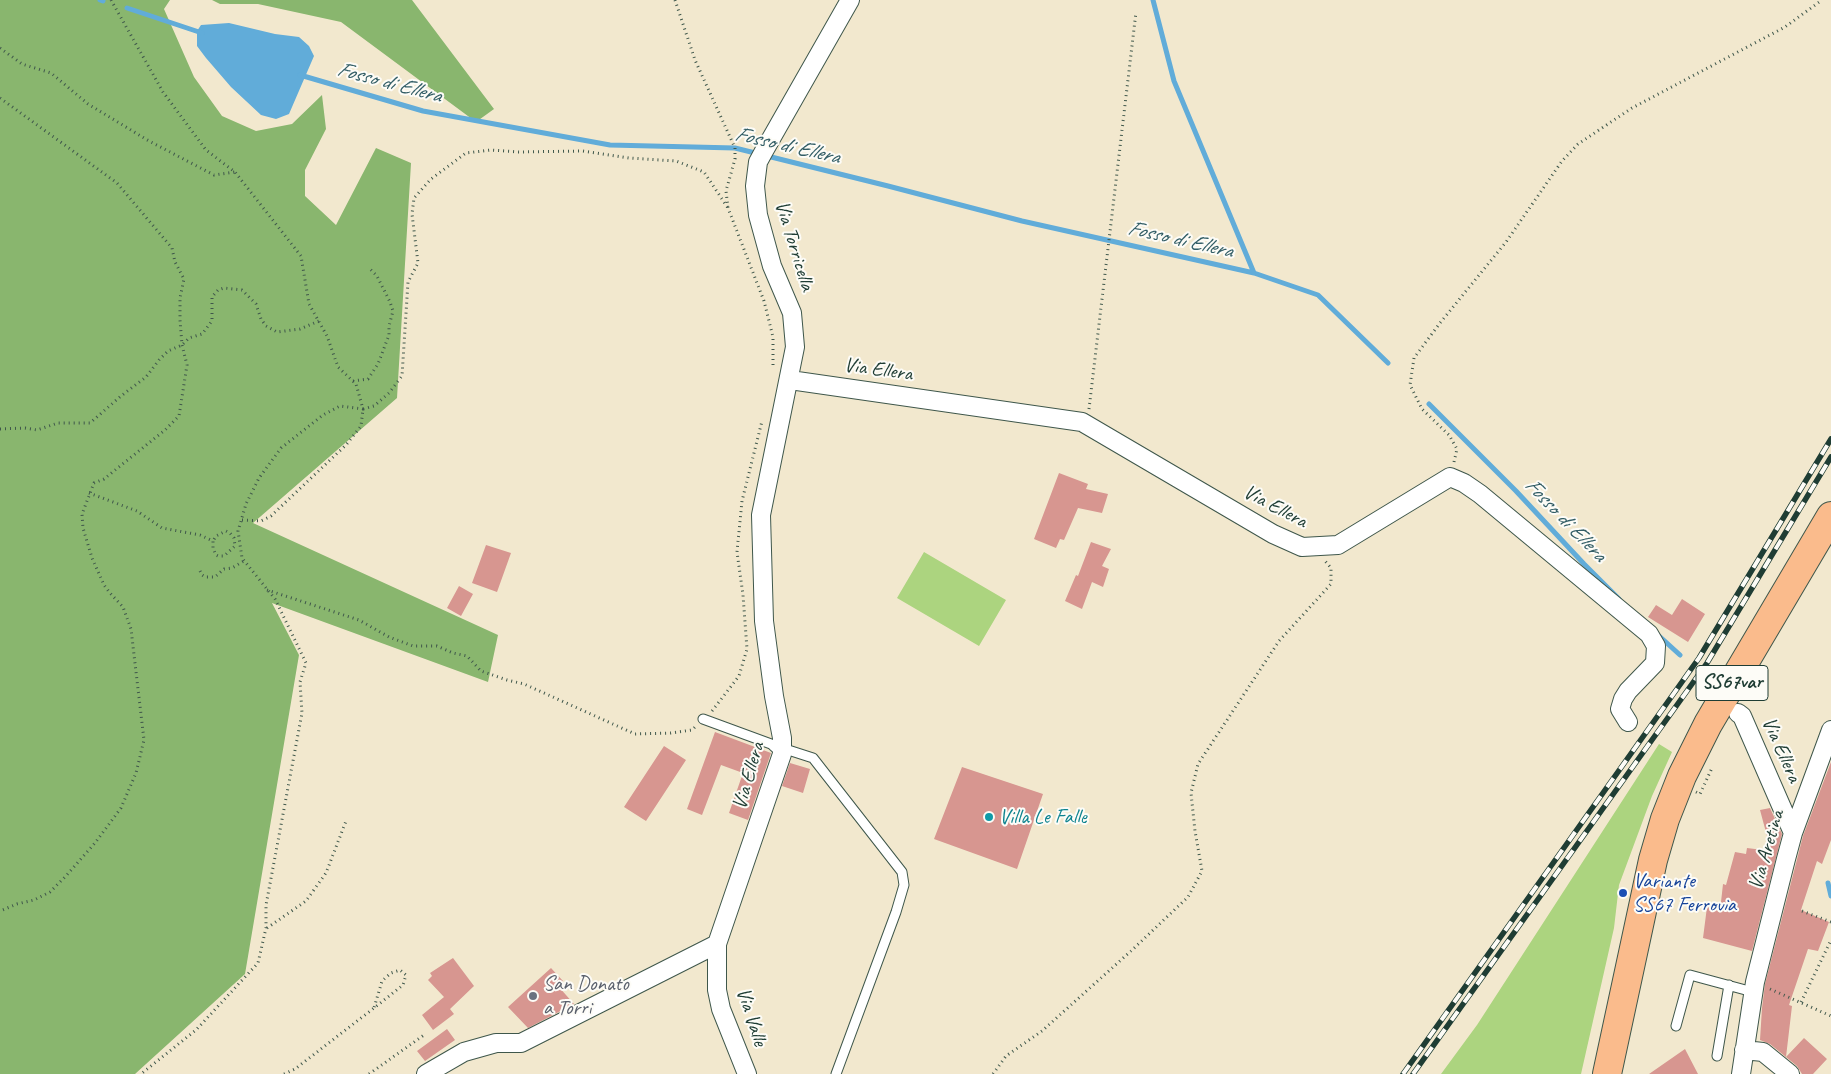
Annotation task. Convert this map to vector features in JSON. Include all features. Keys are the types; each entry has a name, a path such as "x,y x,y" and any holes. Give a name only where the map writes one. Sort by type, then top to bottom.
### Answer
{"main road":[{"name":"SS67var","path":"1591,1074 1624,938 1653,860 1665,819 1682,776 1708,724 1831,516"},
{"name":"SS67var","path":"1607,1074 1653,860"}],"street":[{"name":"Via Torricella","path":"790,380 795,348 792,313 772,266 758,215 754,186 761,157 850,0"},
{"name":"Via Ellera","path":"717,944 782,751 782,738 774,696 764,621 761,515 790,380 1082,422 1273,534 1302,547 1338,545 1450,477"},
{"path":"1450,477 1464,482 1480,494 1648,634 1656,646 1655,663 1628,691 1623,699 1620,709 1628,722"},
{"name":"Via Ellera","path":"1738,713 1742,716 1793,833"},
{"name":"Via Aretina","path":"1741,1074 1754,987 1793,833 1831,730"},
{"path":"426,1074 464,1052 496,1043 521,1043 717,944"},
{"name":"Via Valle","path":"717,944 717,990 721,1009 747,1074"},
{"path":"1744,1050 1763,1052 1790,1074"}],"lane":[{"path":"703,719 771,744 782,751 813,758 902,872 904,885 896,912 836,1074"},
{"path":"1676,1026 1690,975 1729,985 1754,987"},
{"path":"1717,1056 1729,985"}],"path":[{"path":"111,0 163,92 206,150 235,172 301,256 309,304 327,336 338,367 356,384 363,409 361,426 346,445 271,516 261,521 242,520"},
{"path":"675,0 695,60 735,148 735,159 726,191 728,208"},
{"path":"1450,477 1457,449 1449,436 1422,409 1410,385 1414,358 1506,242 1562,161 1578,144 1632,108 1785,27 1822,0"},
{"path":"1087,424 1136,12"},
{"path":"0,48 22,64 51,72 88,104 149,141 214,175 235,172"},
{"path":"0,98 116,183 172,248 175,262 184,279 180,298 182,345 187,365 179,416 166,430 104,479 94,483 82,514 82,528 92,558 104,585 124,607 131,629 144,740 136,773 121,808 95,843 50,892 34,900 0,911"},
{"path":"141,1074 196,1030 258,963 266,928 266,905 302,713 300,682 306,664 275,599 244,561 238,531 246,504 259,478 281,448 324,415 340,406 363,409 374,406 402,376 408,282 418,263 412,214 414,198 431,178 466,152 491,150 519,152 583,151 629,158 676,161 704,172 728,208 764,302 774,337 772,374"},
{"path":"352,381 368,379 378,364 389,335 392,311 390,302 377,276 370,269"},
{"path":"0,429 25,428 38,430 58,423 90,423 146,377 168,351 182,345 189,338 202,334 212,321 212,298 218,290 224,288 242,290 256,304 261,319 266,326 277,332 308,327 318,321"},
{"path":"266,589 359,620 389,637 413,646 437,646 453,653 467,656 481,671 524,684 635,734 692,730 716,708 739,676 746,649 743,596 737,552 742,501 764,412"},
{"path":"89,493 137,512 162,528 200,535 213,541"},
{"path":"226,531 234,538 235,546 224,556 218,556 213,548 213,541 216,536 226,531"},
{"path":"235,546 240,547"},
{"path":"993,1074 1006,1056 1042,1032 1188,896 1202,871 1191,793 1198,764 1279,641 1331,584 1331,568 1312,547"},
{"path":"200,571 205,577 215,577 224,569 232,568 244,561"},
{"path":"266,928 306,901 326,873 346,821"},
{"path":"1802,911 1831,922"},
{"path":"1801,1002 1831,940"},
{"path":"284,1074 295,1069 374,1008 403,985 406,975 400,970 391,973 382,982 374,1008"},
{"path":"1754,987 1801,1002 1831,1016"},
{"path":"369,1074 424,1035"}],"green space":[{"path":"0,0 170,0 164,9 194,77 222,116 256,131 292,124 322,95 326,129 305,170 305,196 336,225 376,148 411,163 397,398 253,523 498,635 488,682 272,603 299,655 245,974 135,1074 0,1074"},
{"path":"212,0 412,0 494,109 476,122 341,22 258,4 220,4"},
{"path":"924,552 1006,600 979,646 897,598"},
{"path":"1659,744 1672,752 1652,796 1619,885 1614,928 1581,1074 1441,1074 1477,1025"}],"water":[{"path":"229,23 275,34 299,37 309,46 314,56 289,114 276,119 261,115 231,87 197,46 197,31 201,25"}],"building":[{"path":"1059,473 1088,484 1086,489 1108,494 1102,513 1078,508 1064,540 1060,539 1056,548 1034,539"},
{"path":"1091,542 1111,549 1102,566 1109,569 1103,587 1092,582 1082,609 1065,601 1076,575 1078,576"},
{"path":"486,545 511,553 497,592 472,583"},
{"path":"459,586 473,594 461,616 447,608"},
{"path":"1682,599 1705,614 1688,642 1648,617 1656,605 1672,615"},
{"path":"715,732 771,753 748,820 729,813 743,773 721,765 702,815 687,809"},
{"path":"664,746 686,760 646,821 624,807"},
{"path":"1831,762 1831,840 1822,864 1817,861 1801,910 1829,922 1818,951 1808,949 1789,1005 1792,1006 1786,1057 1770,1044 1760,1040 1765,984 1803,836"},
{"path":"790,763 810,769 803,793 782,786"},
{"name":"Villa Le Falle","path":"962,767 1043,794 1017,869 934,839"},
{"path":"1770,808 1782,834 1752,951 1703,938 1707,907 1720,911 1723,884 1726,885 1735,852 1746,854 1747,848 1771,851 1760,810"},
{"path":"453,958 474,986 450,1009 454,1014 433,1030 422,1015 444,997 428,980 432,976 430,973"},
{"path":"551,968 563,981 558,986 574,1004 528,1028 508,1007"},
{"path":"447,1029 455,1040 425,1061 417,1051"},
{"path":"1804,1038 1827,1059 1813,1074 1802,1074 1797,1066 1786,1057"},
{"path":"1685,1049 1698,1074 1649,1074"}],"waterway":[{"path":"1153,0 1174,81 1254,273"},
{"name":"Fosso di Ellera","path":"127,8 202,33"},
{"name":"Fosso di Ellera","path":"300,75 423,111 610,145 735,148 1022,221 1254,273 1318,295 1388,363"},
{"name":"Fosso di Ellera","path":"1429,404 1516,491 1619,599"},
{"name":"Fosso di Ellera","path":"1658,635 1680,655"},
{"name":"Fosso di Ellera","path":"1828,883 1831,896"}],"railway":[{"path":"1403,1074 1699,658 1831,439"},
{"path":"1413,1074 1707,663 1831,457"}],"place":[{"name":"Villa Le Falle","path":"989,817"},
{"name":"Variante SS67 Ferrovia","path":"1623,893"},
{"name":"San Donato a Torri","path":"533,996"}]}
